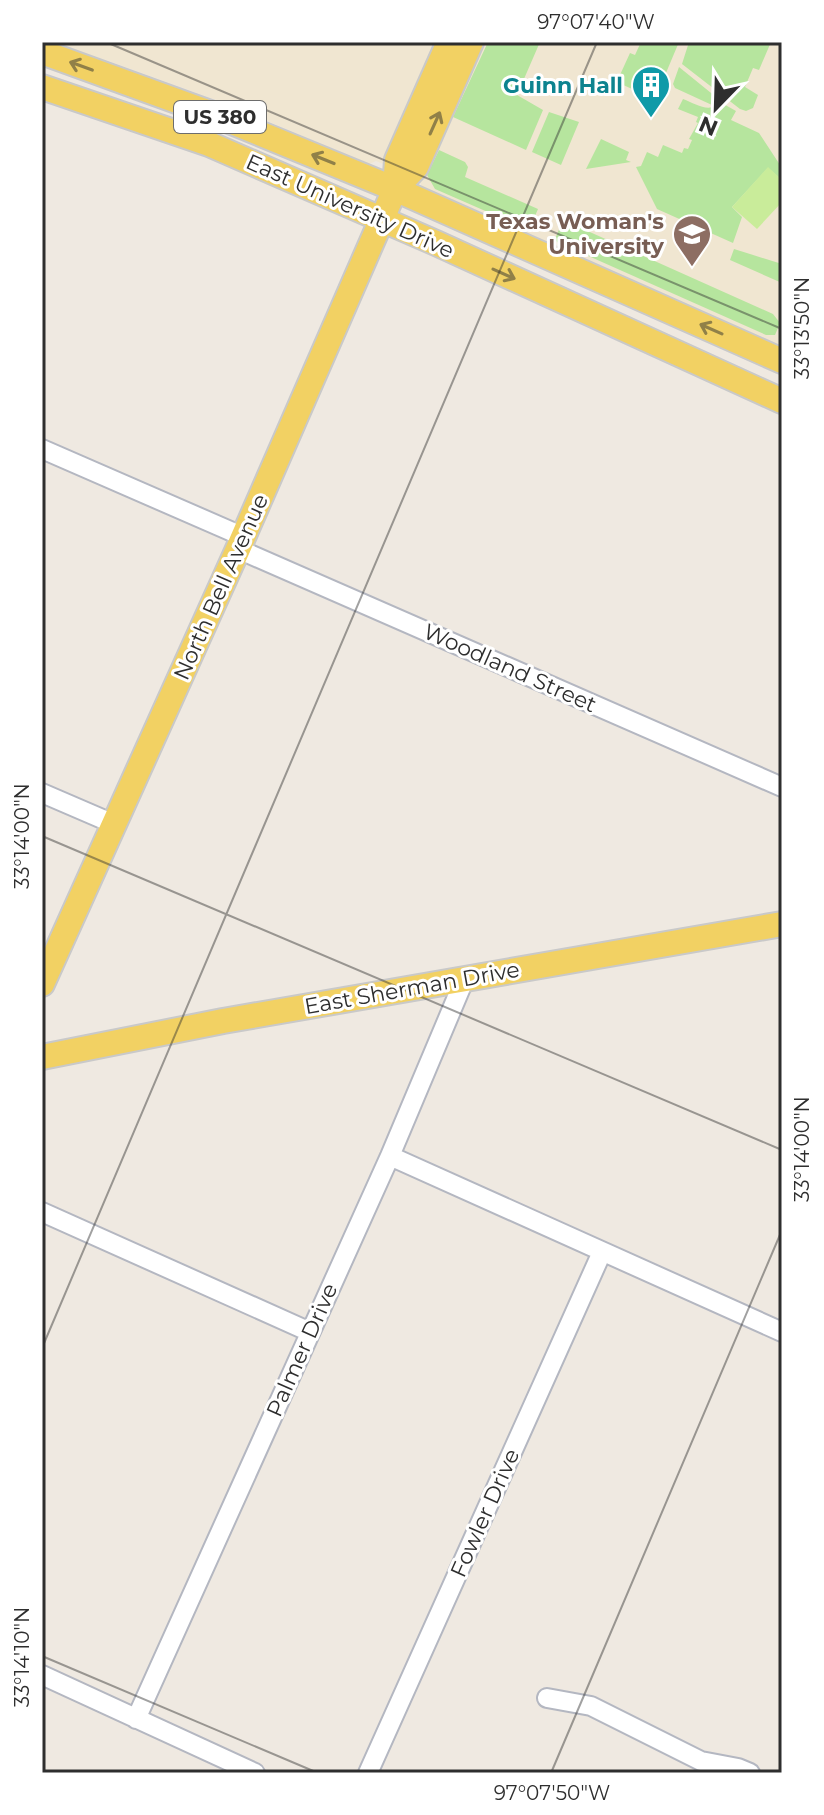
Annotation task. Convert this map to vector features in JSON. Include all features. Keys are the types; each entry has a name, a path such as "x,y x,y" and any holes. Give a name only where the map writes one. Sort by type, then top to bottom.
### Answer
{"main road":[{"name":"North Bell Avenue","path":"42,984 241,543 395,189 397,160 449,42"},
{"name":"North Bell Avenue","path":"395,189 416,167 471,42"},
{"name":"East University Drive","path":"42,52 210,113 395,189 782,361"},
{"name":"East University Drive","path":"42,87 209,144 782,401"},
{"name":"East Sherman Drive","path":"42,1057 465,978 782,924"}],"street":[{"name":"Woodland Street","path":"42,449 241,543 782,787"},
{"path":"42,793 114,824"},
{"name":"Palmer Drive","path":"136,1719 390,1156 465,978"},
{"path":"390,1156 782,1332"},
{"path":"42,1212 310,1332"},
{"name":"Fowler Drive","path":"368,1773 602,1252"},
{"path":"42,1675 255,1773"},
{"path":"547,1698 591,1706 701,1761 750,1773"}],"shaded area":[{"name":"Texas Woman's University","path":"48,42 782,42 782,348 422,188 419,179 376,161 369,164 224,103"}],"green space":[{"path":"488,42 540,42 517,95 543,110 526,150 453,117"},
{"path":"641,42 679,42 663,80 660,79 656,87 646,83 641,93 621,84 619,89 614,88 630,53 635,55"},
{"path":"689,42 771,42 759,70 753,68 745,87 758,95 753,108 746,111 740,109 682,64"},
{"path":"679,67 716,97 717,104 712,105 675,88 673,84"},
{"path":"683,99 707,108 720,102 736,111 731,120 759,133 782,168 782,180 768,168 732,207 742,217 733,243 657,209 636,167 641,166 647,152 658,157 663,145 682,153 684,148 688,149 698,117 678,109"},
{"path":"549,112 579,122 561,165 532,152"},
{"path":"601,139 629,152 626,160 631,162 586,169"},
{"path":"439,150 465,162 468,167 465,177 538,209 529,230 435,189 427,175"},
{"path":"768,167 782,180 782,202 757,229 732,207"},
{"path":"563,220 773,314 780,323 775,335 766,335 557,242 555,239"},
{"path":"734,249 782,264 782,283 730,260"}],"place":[{"name":"Guinn Hall","path":"651,119"},
{"name":"Texas Woman's University","path":"692,268"}]}
